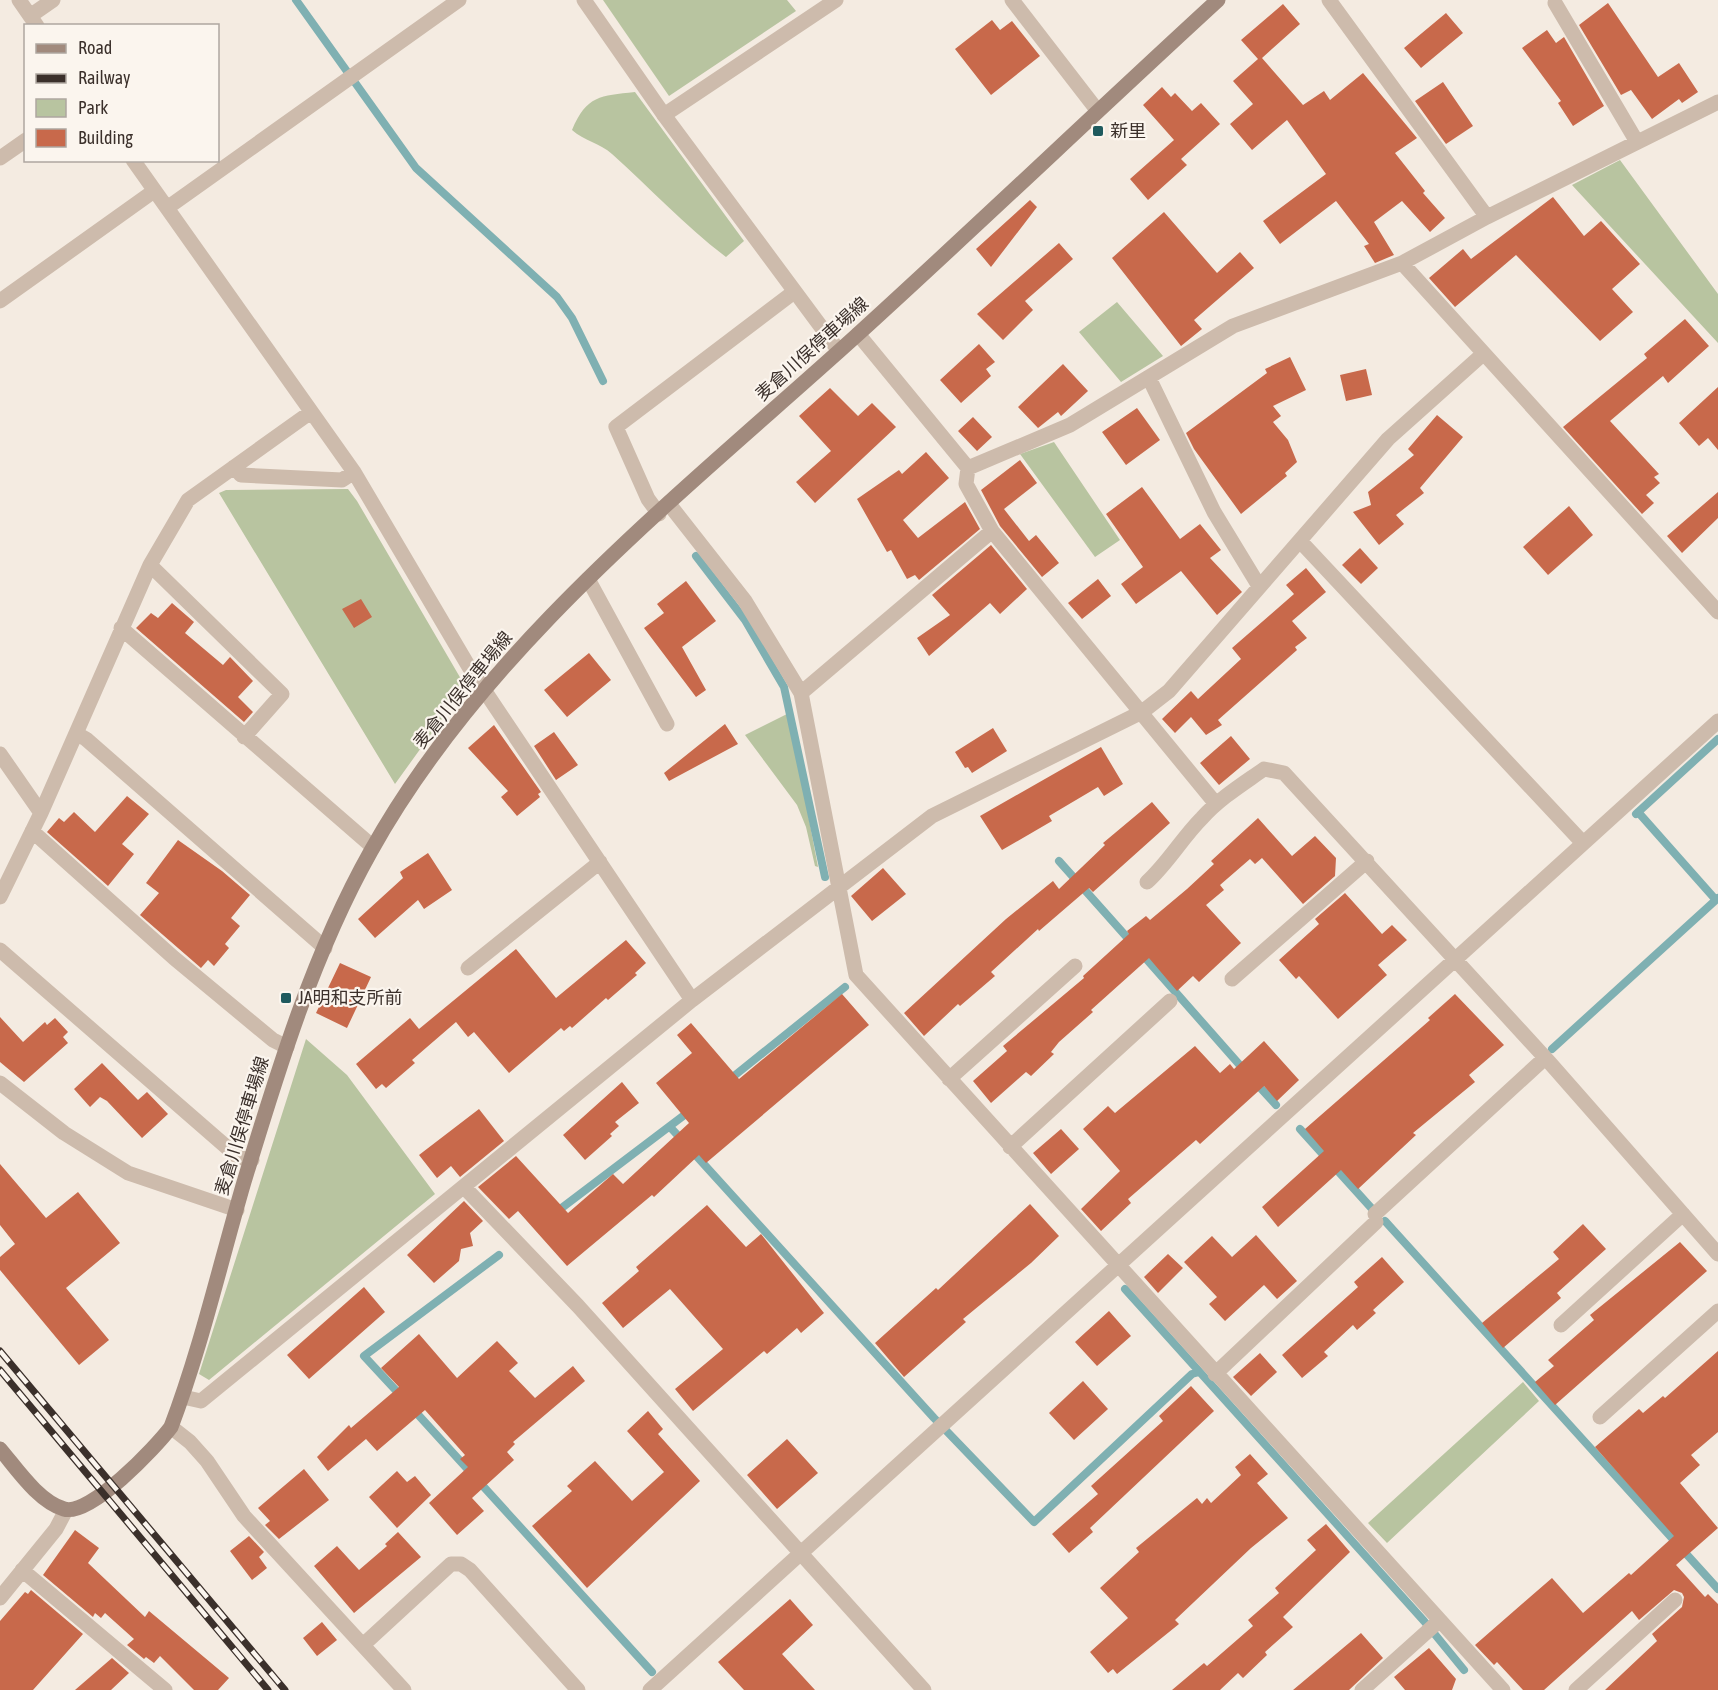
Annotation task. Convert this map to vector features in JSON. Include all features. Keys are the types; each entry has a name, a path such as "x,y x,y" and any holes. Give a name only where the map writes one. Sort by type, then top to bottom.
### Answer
{"main road":[{"name":"麦倉川俣停車場線","path":"66,1510 83,1506 112,1485 154,1449 171,1427 183,1397 287,1047 324,948 373,847 429,763 517,651 588,579 858,334 1218,0"},
{"path":"0,1449 35,1489 53,1504 66,1510"}],"street":[{"path":"19,0 33,21 53,0"},
{"path":"167,208 459,0"},
{"path":"584,0 664,115 838,351"},
{"path":"664,115 836,0"},
{"path":"1012,0 1097,110"},
{"path":"1329,0 1487,217"},
{"path":"1555,3 1637,142"},
{"path":"968,468 1070,425 1233,326 1402,263 1487,217 1718,102"},
{"path":"0,158 24,141"},
{"path":"134,162 354,472 484,691 692,1000"},
{"path":"0,301 154,191"},
{"path":"1402,263 1718,612"},
{"path":"794,292 616,427 648,499 664,509 745,601 801,693 856,975 1503,1690"},
{"path":"858,334 968,468 966,484 992,531 1216,804"},
{"path":"183,1397 201,1401 692,1000 932,816 1142,712 1169,691 1389,439 1484,354"},
{"path":"1149,378 1214,512 1259,586"},
{"path":"0,897 77,734 121,628 150,566 188,500 311,412"},
{"path":"234,467 241,475 342,480 354,472"},
{"path":"801,693 992,531"},
{"path":"1301,542 1583,843"},
{"path":"150,566 282,694 244,737"},
{"path":"588,579 668,724"},
{"path":"121,628 373,847"},
{"path":"650,1690 1718,721"},
{"path":"77,734 86,739 324,948"},
{"path":"0,754 41,813"},
{"path":"1148,882 1163,868 1200,819 1216,804 1264,769 1284,773 1545,1058 1718,1254"},
{"path":"32,831 174,958 273,1040 287,1047"},
{"path":"1232,979 1367,861"},
{"path":"468,968 600,862"},
{"path":"0,950 238,1157 252,1160"},
{"path":"949,1079 1075,966"},
{"path":"1010,1147 1170,1001"},
{"path":"1215,1374 1545,1058"},
{"path":"0,1083 64,1133 128,1173 237,1210"},
{"path":"465,1187 578,1306 924,1690"},
{"path":"1561,1325 1683,1214"},
{"path":"1600,1417 1718,1311"},
{"path":"171,1427 190,1442 207,1461 244,1516 404,1690"},
{"path":"0,1598 56,1530 66,1510"},
{"path":"363,1645 451,1564 461,1564 470,1570 578,1690"},
{"path":"22,1570 165,1690"},
{"path":"1576,1690 1675,1600"},
{"path":"1362,1690 1439,1621"}],"green space":[{"path":"603,0 787,0 796,11 669,96"},
{"path":"635,92 744,241 726,257 682,220 612,154 572,130 583,110 596,99"},
{"path":"1620,160 1718,294 1718,343 1572,185"},
{"path":"1117,302 1163,356 1121,382 1079,332"},
{"path":"1054,442 1120,540 1095,557 1020,454"},
{"path":"348,489 461,679 457,698 395,784 219,493 226,490"},
{"path":"789,713 818,867 815,866 806,827 797,805 745,735"},
{"path":"306,1039 347,1075 435,1194 209,1380 199,1374"},
{"path":"1523,1382 1539,1401 1387,1543 1368,1523"}],"building":[{"path":"1608,3 1658,77 1679,63 1698,92 1682,103 1679,99 1652,119 1631,90 1621,95 1579,25"},
{"path":"1283,4 1300,24 1262,58 1303,105 1324,91 1330,100 1363,73 1417,138 1395,153 1425,191 1423,193 1445,218 1430,232 1402,201 1374,222 1394,255 1375,263 1364,246 1369,244 1336,201 1280,244 1263,221 1326,174 1287,120 1252,150 1230,124 1253,104 1233,81 1258,59 1241,40"},
{"path":"1446,13 1463,33 1421,68 1404,48"},
{"path":"992,20 1000,30 1012,21 1040,56 991,95 955,49"},
{"path":"1547,30 1556,43 1564,37 1604,106 1573,126 1558,103 1561,101 1522,48"},
{"path":"1443,82 1473,126 1446,144 1415,101"},
{"path":"1162,87 1171,97 1175,93 1192,111 1201,103 1220,124 1181,159 1187,165 1148,200 1130,179 1174,140 1143,105"},
{"path":"1553,197 1584,236 1601,221 1640,264 1612,289 1633,312 1600,341 1516,255 1455,307 1429,278 1463,249 1471,259"},
{"path":"1030,200 1037,207 991,267 976,249"},
{"path":"1164,212 1217,273 1240,252 1254,268 1194,320 1202,329 1181,346 1112,258"},
{"path":"1059,243 1073,259 1025,301 1033,310 1003,340 977,314"},
{"path":"1685,319 1709,346 1668,383 1663,376 1610,421 1659,474 1654,477 1660,483 1646,495 1654,503 1642,514 1563,427 1647,358 1644,354"},
{"path":"979,344 995,362 986,369 991,376 961,403 940,380"},
{"path":"1290,357 1306,390 1273,406 1281,416 1273,422 1288,440 1297,462 1285,473 1287,476 1241,514 1194,449 1186,433 1267,373 1265,369"},
{"path":"1063,364 1088,391 1061,416 1058,412 1038,428 1018,407"},
{"path":"1366,369 1372,395 1346,401 1340,375"},
{"path":"1718,387 1718,450 1708,438 1699,446 1679,423"},
{"path":"830,388 858,416 872,403 896,427 815,503 796,482 831,451 799,416"},
{"path":"1137,408 1160,440 1126,465 1102,432"},
{"path":"1437,415 1463,437 1420,488 1424,493 1396,515 1404,524 1379,545 1353,512 1371,505 1368,492 1414,455 1408,449"},
{"path":"973,417 992,437 977,451 958,431"},
{"path":"926,452 949,478 903,520 918,538 965,502 980,529 919,580 915,575 907,579 891,550 887,552 857,499 899,470 902,474"},
{"path":"1020,460 1037,483 1004,509 1029,541 1036,535 1059,563 1042,577 1000,526 981,490"},
{"path":"1142,487 1180,539 1200,524 1221,550 1210,558 1242,592 1217,615 1181,571 1136,604 1121,584 1143,567 1106,514"},
{"path":"1718,492 1718,518 1682,553 1667,536"},
{"path":"1569,506 1593,535 1548,575 1523,547"},
{"path":"991,545 1027,589 1000,614 990,603 929,656 917,638 950,615 932,595"},
{"path":"1360,548 1378,568 1361,584 1342,565"},
{"path":"1306,568 1326,592 1292,621 1307,638 1295,647 1297,650 1218,720 1222,725 1206,735 1191,717 1175,733 1162,719 1191,691 1198,699 1241,659 1232,648 1294,594 1286,585"},
{"path":"1098,579 1111,596 1082,619 1068,603"},
{"path":"686,581 716,621 682,647 706,690 696,697 644,628 664,613 657,604"},
{"path":"361,599 372,617 354,628 342,609"},
{"path":"172,603 194,622 185,633 223,665 230,657 253,681 238,697 253,712 244,722 136,628 151,613 158,618"},
{"path":"589,653 611,680 567,717 544,690"},
{"path":"725,724 738,744 669,781 664,773"},
{"path":"494,725 541,792 538,794 540,797 517,816 501,797 508,791 468,748"},
{"path":"993,728 1007,751 972,773 968,767 965,768 955,752"},
{"path":"554,732 578,765 556,780 534,746"},
{"path":"1231,736 1250,759 1219,785 1200,763"},
{"path":"1101,747 1123,784 1104,796 1098,787 1049,816 1052,821 1002,850 980,816"},
{"path":"127,796 149,814 122,844 134,854 108,886 47,832 59,818 64,822 74,812 95,832"},
{"path":"1152,802 1170,823 1093,892 1089,888 1039,931 1038,929 991,972 995,976 960,1006 958,1004 924,1036 904,1013 1006,919 1053,881 1059,889 1105,845 1103,843"},
{"path":"1258,818 1292,856 1315,836 1336,858 1335,876 1303,904 1262,858 1255,864 1250,859 1220,885 1224,890 1206,905 1241,943 1199,982 1193,976 1177,991 1149,958 1059,1042 1051,1052 1054,1054 1031,1076 1026,1072 991,1103 973,1081 1007,1051 1003,1046 1084,978 1083,976 1129,934 1127,931 1146,916 1150,920 1187,889 1214,864 1211,861"},
{"path":"178,840 222,871 250,895 231,918 240,926 225,944 229,948 214,966 208,960 201,968 140,915 159,893 146,883"},
{"path":"428,853 452,890 424,909 418,900 375,938 358,919 403,878 400,872"},
{"path":"883,868 906,894 872,921 851,896"},
{"path":"1345,893 1382,934 1392,925 1407,940 1378,965 1387,975 1338,1019 1299,976 1296,979 1279,960 1319,924 1315,919"},
{"path":"626,940 646,963 635,973 637,975 572,1028 570,1026 564,1031 561,1028 509,1073 474,1032 468,1037 456,1022 412,1060 415,1063 386,1088 382,1084 376,1089 356,1064 410,1018 419,1029 516,949 556,998"},
{"path":"340,963 371,977 347,1028 316,1013"},
{"path":"842,994 869,1025 706,1163 699,1155 654,1197 652,1195 567,1266 518,1211 509,1219 478,1187 516,1156 568,1213 613,1174 623,1184 689,1123 656,1083 692,1053 677,1035 691,1023 739,1079"},
{"path":"1455,994 1504,1045 1469,1075 1475,1082 1413,1133 1416,1135 1358,1189 1341,1170 1278,1227 1262,1207 1324,1151 1305,1129 1430,1020 1428,1018"},
{"path":"0,1017 23,1042 45,1022 47,1025 55,1018 68,1032 63,1037 68,1043 24,1082 0,1062"},
{"path":"1264,1041 1299,1080 1277,1101 1264,1086 1200,1144 1196,1140 1128,1199 1131,1203 1101,1231 1081,1209 1120,1171 1083,1129 1108,1106 1115,1113 1195,1046 1220,1073 1230,1064 1234,1069"},
{"path":"102,1063 138,1100 147,1092 168,1114 142,1138 107,1101 100,1097 90,1107 74,1089"},
{"path":"622,1082 639,1103 615,1122 619,1126 610,1134 612,1136 585,1160 563,1135"},
{"path":"479,1109 504,1141 460,1177 451,1166 437,1178 419,1155"},
{"path":"1061,1129 1079,1149 1051,1174 1033,1153"},
{"path":"0,1164 46,1218 78,1192 120,1243 66,1288 109,1340 79,1365 0,1270 0,1257 15,1244 0,1225"},
{"path":"464,1201 483,1221 470,1233 473,1246 461,1249 459,1261 434,1283 407,1255"},
{"path":"1030,1204 1059,1236 1031,1263 963,1319 966,1322 904,1377 875,1343 936,1288 938,1290"},
{"path":"707,1205 746,1247 761,1234 824,1313 801,1333 797,1328 767,1354 764,1351 693,1411 675,1389 723,1349 670,1289 623,1328 602,1303 639,1271 636,1267"},
{"path":"1583,1224 1606,1249 1557,1293 1561,1298 1503,1348 1482,1323 1559,1259 1553,1252"},
{"path":"1256,1235 1297,1281 1277,1299 1264,1285 1225,1321 1209,1304 1217,1297 1184,1262 1212,1236 1232,1257"},
{"path":"1680,1242 1707,1271 1555,1405 1535,1382 1554,1366 1548,1360 1594,1320 1590,1315"},
{"path":"1168,1254 1183,1268 1158,1293 1144,1277"},
{"path":"1382,1257 1404,1282 1373,1310 1376,1313 1357,1330 1353,1325 1324,1352 1328,1356 1302,1378 1282,1355 1358,1287 1354,1282"},
{"path":"364,1287 385,1312 309,1379 287,1355"},
{"path":"1109,1311 1131,1336 1097,1366 1075,1342"},
{"path":"419,1334 457,1378 497,1341 518,1363 509,1371 535,1398 573,1366 585,1381 513,1442 515,1444 507,1452 514,1460 472,1498 484,1511 457,1535 429,1503 468,1467 460,1459 465,1455 425,1410 377,1451 366,1439 328,1471 317,1457 349,1425 351,1428 399,1387 381,1368"},
{"path":"1718,1351 1718,1432 1691,1455 1700,1465 1680,1483 1718,1528 1676,1565 1705,1597 1708,1594 1718,1604 1718,1690 1605,1690 1657,1641 1652,1634 1682,1607 1684,1597 1682,1593 1674,1590 1639,1620 1632,1611 1544,1690 1523,1690 1497,1662 1494,1665 1475,1645 1552,1578 1583,1613 1629,1573 1631,1575 1674,1536 1595,1447 1639,1409 1643,1413 1663,1396 1665,1398"},
{"path":"1260,1353 1277,1372 1251,1396 1233,1377"},
{"path":"1083,1381 1108,1409 1074,1440 1049,1413"},
{"path":"1191,1386 1214,1411 1090,1528 1093,1532 1069,1553 1052,1534 1098,1494 1091,1486 1163,1421 1159,1416"},
{"path":"648,1411 663,1429 658,1434 700,1481 587,1588 532,1526 572,1491 567,1486 595,1461 632,1501 664,1472 627,1431"},
{"path":"787,1439 818,1473 777,1509 747,1475"},
{"path":"1250,1454 1268,1474 1257,1483 1288,1518 1251,1548 1175,1620 1179,1624 1117,1674 1113,1669 1108,1673 1090,1652 1128,1618 1100,1588 1139,1552 1136,1548 1197,1498 1202,1504 1207,1498 1211,1503 1241,1475 1235,1467"},
{"path":"304,1469 329,1500 279,1539 265,1525 270,1521 258,1508"},
{"path":"397,1471 407,1482 415,1476 431,1495 397,1528 369,1497"},
{"path":"1326,1524 1350,1552 1283,1617 1293,1627 1265,1652 1267,1655 1243,1678 1238,1673 1220,1690 1172,1690 1204,1663 1207,1666 1253,1626 1248,1620 1279,1593 1275,1588 1316,1550 1307,1540"},
{"path":"75,1530 99,1548 88,1563 145,1617 149,1611 229,1678 218,1690 194,1690 160,1656 154,1663 146,1657 144,1659 127,1645 134,1639 105,1613 101,1618 95,1613 93,1617 43,1575"},
{"path":"398,1532 421,1557 354,1613 314,1566 337,1546 359,1570 387,1546 385,1544"},
{"path":"249,1536 264,1552 259,1557 267,1568 252,1580 230,1551"},
{"path":"31,1590 83,1634 33,1690 0,1690 0,1621 25,1592 28,1594"},
{"path":"790,1599 813,1625 782,1654 815,1690 744,1690 718,1662"},
{"path":"322,1622 337,1640 317,1656 303,1638"},
{"path":"1361,1633 1383,1658 1349,1690 1293,1690"},
{"path":"1429,1648 1456,1679 1452,1690 1405,1690 1394,1677"},
{"path":"112,1658 129,1673 111,1690 75,1690"}],"waterway":[{"path":"296,0 416,168 557,297 572,318 603,381"},
{"path":"696,556 745,620 784,687 825,877"},
{"path":"1636,814 1718,739"},
{"path":"1638,812 1716,900"},
{"path":"1059,861 1132,943"},
{"path":"1552,1049 1718,898"},
{"path":"1142,954 1245,1071"},
{"path":"729,1080 845,987"},
{"path":"1255,1082 1276,1105"},
{"path":"555,1213 691,1110"},
{"path":"670,1127 683,1141"},
{"path":"1300,1129 1374,1211"},
{"path":"691,1150 934,1418 1034,1522 1192,1374 1199,1372"},
{"path":"1385,1221 1718,1589"},
{"path":"402,1397 364,1356 499,1255"},
{"path":"1125,1289 1424,1621 1464,1670"},
{"path":"412,1408 652,1672"}],"railway":[{"path":"0,1351 285,1690"},
{"path":"0,1370 268,1690"}],"place":[{"name":"新里","path":"1098,131"},
{"name":"JA明和支所前","path":"286,998"}]}
